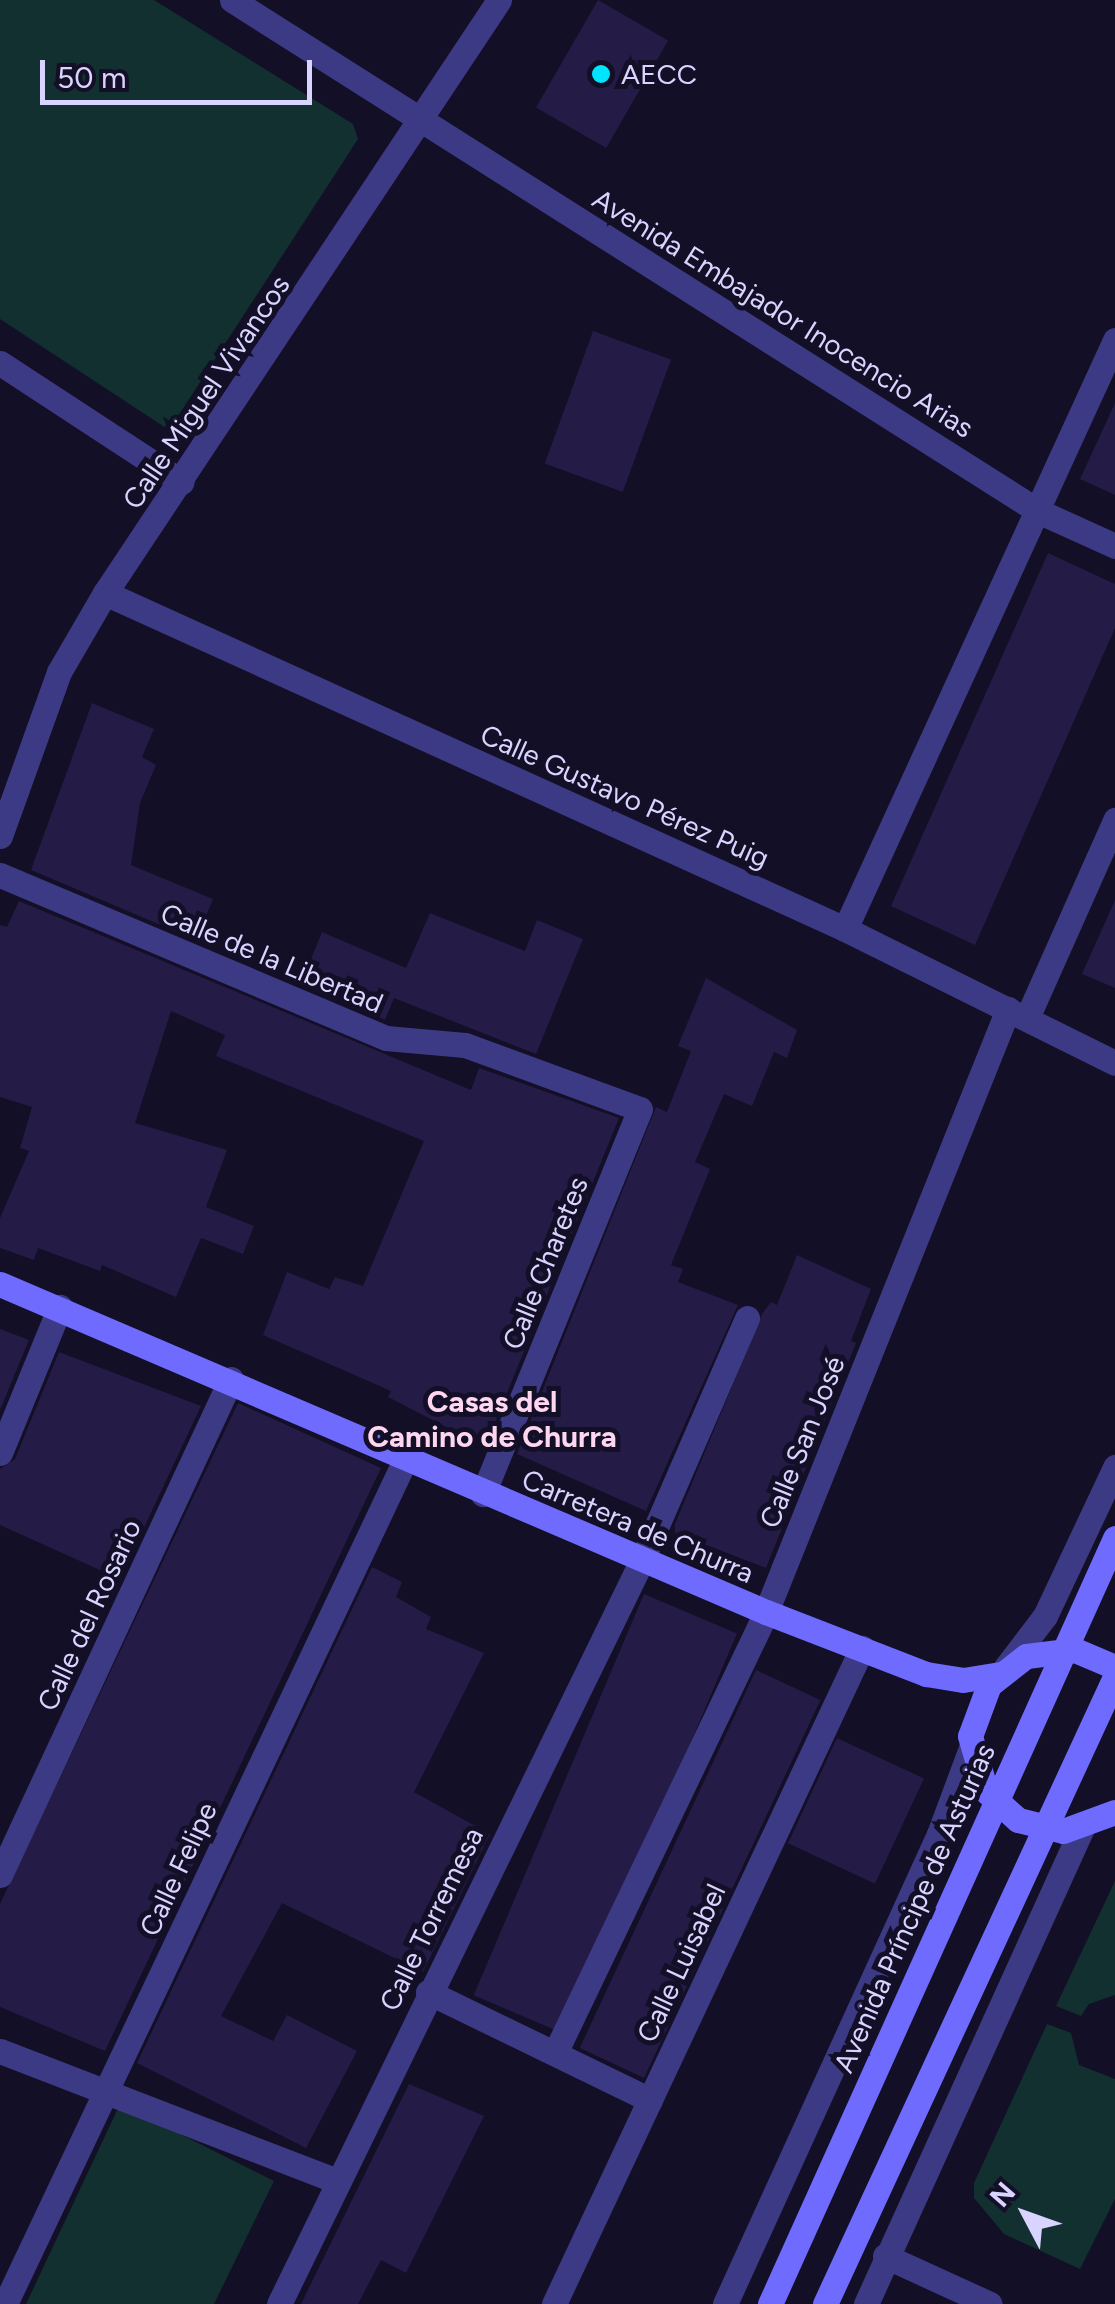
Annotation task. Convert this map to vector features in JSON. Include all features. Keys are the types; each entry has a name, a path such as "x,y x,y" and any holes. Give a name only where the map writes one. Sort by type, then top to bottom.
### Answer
{"main road":[{"name":"Carretera de Churra","path":"0,1284 232,1380 641,1562 926,1674 963,1680 1002,1671 1026,1656 1064,1649"},
{"name":"Avenida Príncipe de Asturias","path":"770,2304 1115,1538"},
{"path":"1064,1649 1115,1666"},
{"path":"971,1736 1002,1671"},
{"name":"Carretera de Churra","path":"926,1674 971,1736 995,1803"},
{"path":"825,2304 1115,1677"},
{"path":"995,1803 1043,1828 1082,1828 1115,1812"}],"street":[{"name":"Avenida Embajador Inocencio Arias","path":"232,0 1038,510 1115,546"},
{"name":"Calle Miguel Vivancos","path":"0,836 59,672 105,593 424,120 500,0"},
{"path":"845,929 1115,340"},
{"path":"0,363 182,482"},
{"name":"Calle Gustavo Pérez Puig","path":"105,593 845,929 1115,1064"},
{"name":"Calle San José","path":"554,2053 766,1612 1018,1014 1115,820"},
{"name":"Calle de la Libertad","path":"0,875 386,1038 464,1045 640,1110"},
{"name":"Calle Charetes","path":"482,1494 640,1110"},
{"path":"0,1453 60,1307"},
{"name":"Calle Torremesa","path":"279,2304 336,2180 641,1562 747,1318"},
{"name":"Calle del Rosario","path":"0,1875 232,1380"},
{"name":"Calle Felipe","path":"5,2304 405,1460"},
{"path":"1002,1671 1044,1616 1115,1466"},
{"name":"Calle Luisabel","path":"554,2304 862,1648"},
{"path":"725,2304 939,1834 971,1736"},
{"path":"866,2304 1082,1828"},
{"path":"428,1992 650,2100"},
{"path":"0,2051 336,2180"},
{"path":"885,2256 990,2304"}],"green space":[{"path":"0,0 154,0 353,124 358,139 169,430 0,319"},
{"path":"1115,1881 1115,1995 1089,2004 1081,2016 1056,2006"},
{"path":"1047,2024 1071,2033 1079,2065 1115,2079 1115,2199 1080,2269 1004,2234 974,2198 974,2183"},
{"path":"120,2104 274,2181 214,2304 26,2304"}],"building":[{"name":"AECC","path":"598,0 668,40 606,148 536,107"},
{"path":"593,331 671,359 623,492 545,463"},
{"path":"1115,403 1115,495 1080,479"},
{"path":"1048,553 1115,584 1115,628 975,945 891,906"},
{"path":"92,703 154,729 142,757 156,765 140,803 131,865 213,899 196,940 31,870"},
{"path":"1115,900 1115,988 1082,974"},
{"path":"19,901 471,1090 479,1068 619,1118 485,1447 388,1397 391,1391 263,1335 287,1272 329,1289 335,1277 363,1286 424,1141 216,1056 225,1035 171,1011 135,1123 227,1150 206,1207 254,1226 243,1254 201,1238 176,1297 102,1265 100,1271 38,1248 34,1260 0,1248 0,1218 29,1151 20,1148 32,1107 0,1097 0,925 7,927"},
{"path":"430,913 525,951 537,920 583,939 536,1054 394,998 385,1020 301,984 322,932 406,968"},
{"path":"706,978 797,1030 787,1058 774,1052 752,1106 724,1094 695,1162 710,1169 671,1265 683,1269 678,1282 738,1305 646,1511 517,1454 656,1107 667,1112 691,1051 678,1046"},
{"path":"797,1255 871,1289 851,1341 856,1343 766,1568 675,1533 675,1524 762,1314 771,1302 777,1305"},
{"path":"0,1329 29,1340 0,1410"},
{"path":"59,1352 201,1406 120,1579 0,1525 0,1469 15,1459"},
{"path":"238,1403 381,1468 105,2051 0,2007 0,1904"},
{"path":"372,1567 402,1582 396,1597 431,1617 426,1629 484,1653 414,1792 490,1834 423,1972 282,1903 221,2016 273,2041 287,2015 357,2051 306,2148 137,2063"},
{"path":"644,1594 737,1633 567,2035 474,1995"},
{"path":"756,1670 820,1700 644,2078 580,2048"},
{"path":"837,1738 924,1779 875,1884 788,1843"},
{"path":"409,2084 484,2116 406,2273 381,2260 358,2304 301,2304"}],"place":[{"name":"AECC","path":"601,74"}],"district":[{"name":"Casas del Camino de Churra","path":"492,1419"}]}
